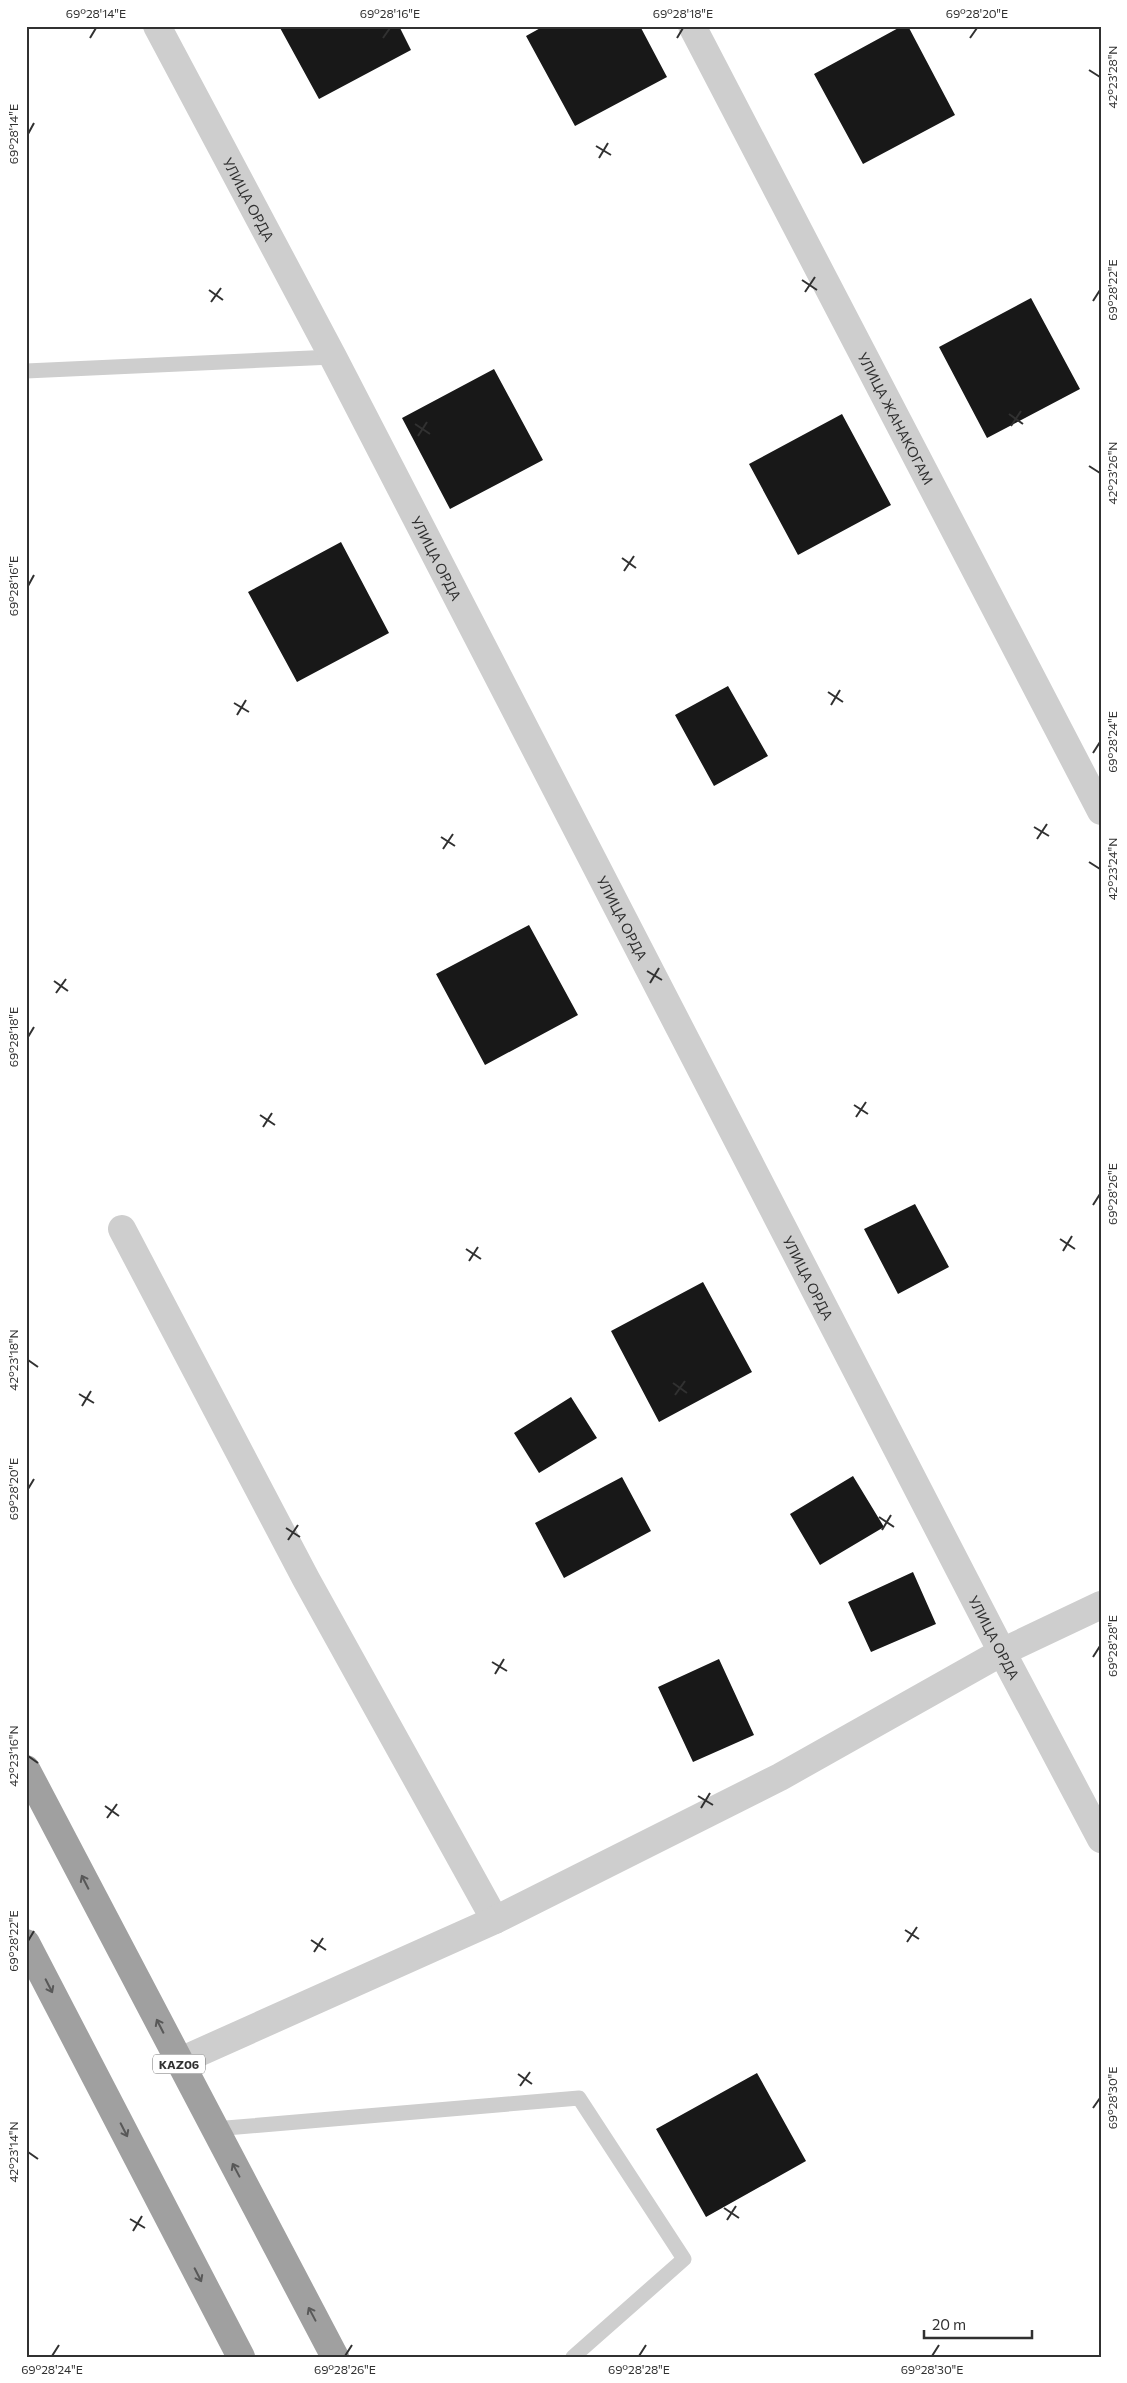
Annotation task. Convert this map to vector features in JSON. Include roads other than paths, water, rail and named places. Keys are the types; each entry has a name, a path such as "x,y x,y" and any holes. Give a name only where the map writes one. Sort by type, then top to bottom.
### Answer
{"highway":[{"name":"KАZ06","path":"26,1769 334,2357"},
{"path":"26,1943 241,2357"}],"street":[{"name":"УЛИЦА ОРДА","path":"157,26 333,357 1002,1652 1101,1838"},
{"name":"УЛИЦА ЖАНАКОГАМ","path":"692,26 1101,811"},
{"path":"122,1229 306,1579 495,1920"},
{"path":"178,2062 495,1920 780,1777 1002,1652 1101,1605"}],"lane":[{"path":"26,371 333,357"},
{"path":"214,2129 579,2098 684,2259 573,2357"}]}
